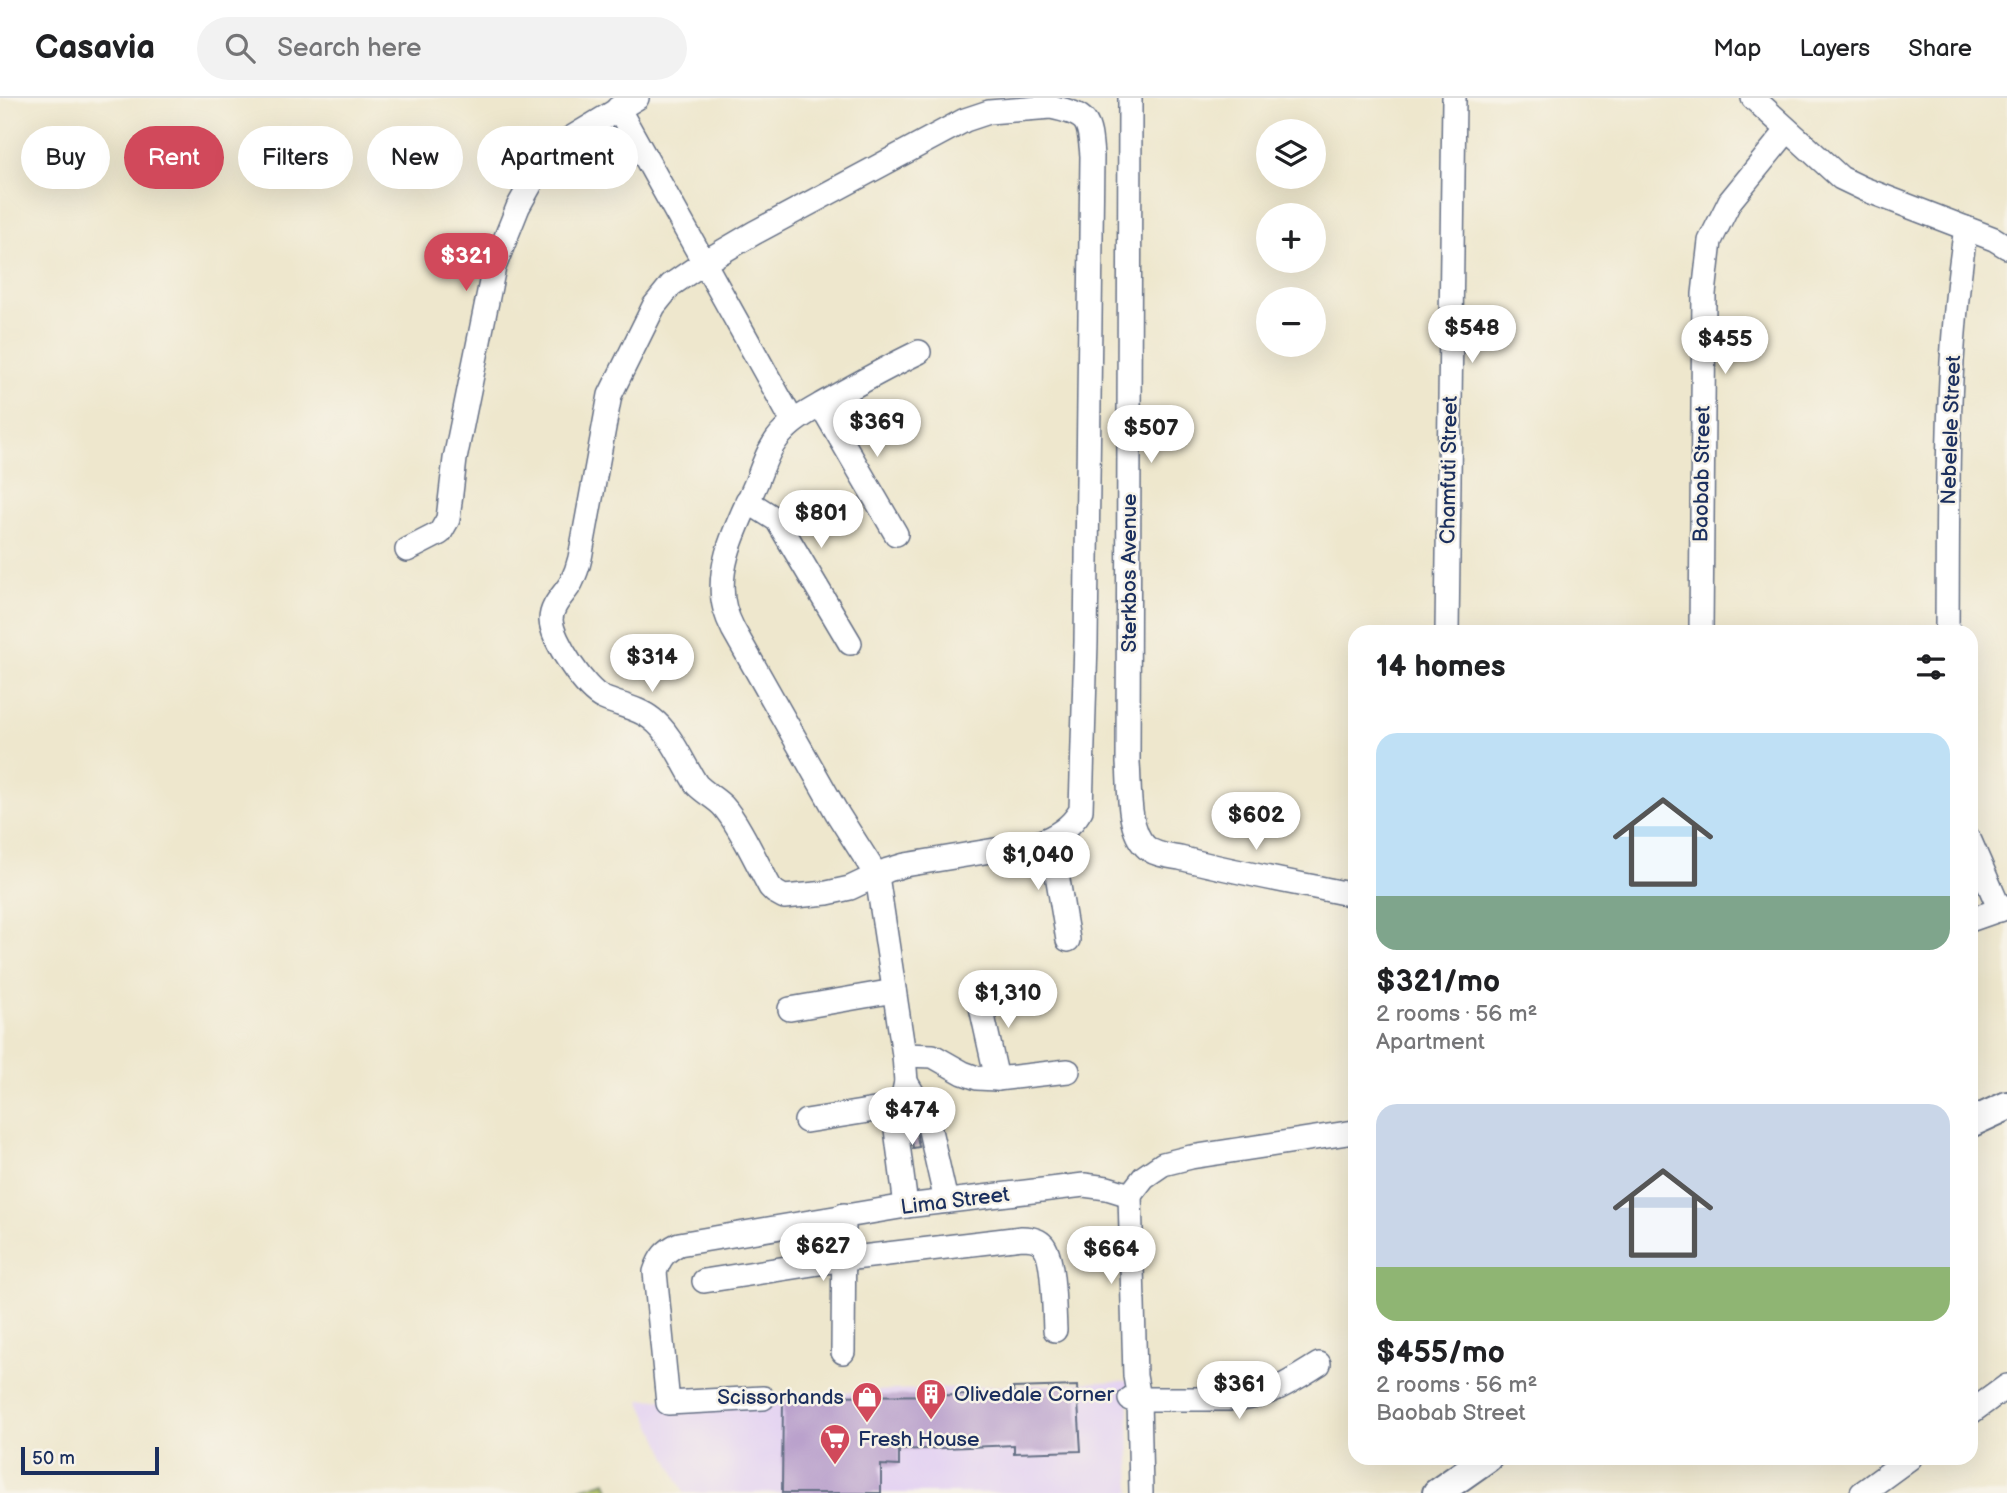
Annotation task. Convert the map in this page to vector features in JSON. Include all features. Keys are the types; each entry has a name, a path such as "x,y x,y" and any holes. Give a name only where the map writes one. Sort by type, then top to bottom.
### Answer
{"street":[{"name":"Sterkbos Avenue","path":"1130,98 1128,763 1132,815 1138,837 1144,846 1153,852 1348,894"},
{"name":"Chamfuti Street","path":"1447,625 1454,98"},
{"path":"1752,98 1841,178 1994,239 2007,247"},
{"path":"407,550 440,533 448,519 455,459 494,267 518,207 542,164 556,147 628,103 703,263 793,422"},
{"path":"1051,107 1070,111 1082,118 1089,127 1091,156 1087,586 1082,810 1068,828 1038,842 905,865 850,888 784,897 775,892 732,818 698,785 651,717 593,693 583,682 554,632 551,621 553,610 576,573 580,558 610,395 654,306 671,285 703,263 965,120 989,112 1051,107"},
{"name":"Baobab Street","path":"1701,625 1704,294 1710,241 1731,201 1787,131"},
{"name":"Nebelele Street","path":"1947,625 1951,407 1959,274 1966,228"},
{"path":"906,1206 896,1129 909,1104 877,876 837,813 739,641 724,607 723,589 730,543 772,445 793,422 872,375 919,352"},
{"path":"821,405 896,534"},
{"path":"747,501 777,520 850,643"},
{"path":"1051,838 1068,940"},
{"path":"1978,857 2004,909 1978,917"},
{"path":"977,989 997,1079"},
{"path":"790,1009 894,991"},
{"path":"904,1055 933,1056 977,1078 997,1079 1068,1071"},
{"path":"806,1121 909,1104 927,1117 946,1201"},
{"path":"1978,1119 2007,1106"},
{"path":"1141,1493 1135,1391 1130,1195 1144,1177 1163,1164 1191,1157 1348,1133"},
{"name":"Lima Street","path":"763,1398 668,1403 655,1279 659,1258 667,1250 679,1244 844,1215 946,1201 1084,1185 1130,1195"},
{"path":"843,1352 844,1215"},
{"path":"704,1281 845,1259 1022,1238 1038,1240 1046,1247 1051,1265 1055,1329"},
{"path":"1135,1391 1241,1399 1257,1397 1280,1388 1319,1364"},
{"path":"1978,1407 2007,1386"},
{"path":"1127,1493 1135,1391"},
{"path":"1437,1493 1476,1465"},
{"path":"1862,1493 1900,1465"}],"shaded area":[{"path":"1128,1381 1131,1493 684,1493 640,1400"}],"green space":[{"path":"606,1481 610,1493 567,1493"}],"building":[{"path":"916,1131 919,1147 913,1148 911,1132"},
{"name":"Olivedale Corner","path":"1077,1386 1081,1451 1014,1453 1014,1445 899,1450 899,1466 881,1465 881,1493 782,1493 783,1396 1014,1395 1013,1388"}],"place":[{"name":"Olivedale Corner","path":"931,1421"},
{"name":"Scissorhands","path":"867,1424"},
{"name":"Fresh House","path":"835,1466"}]}
